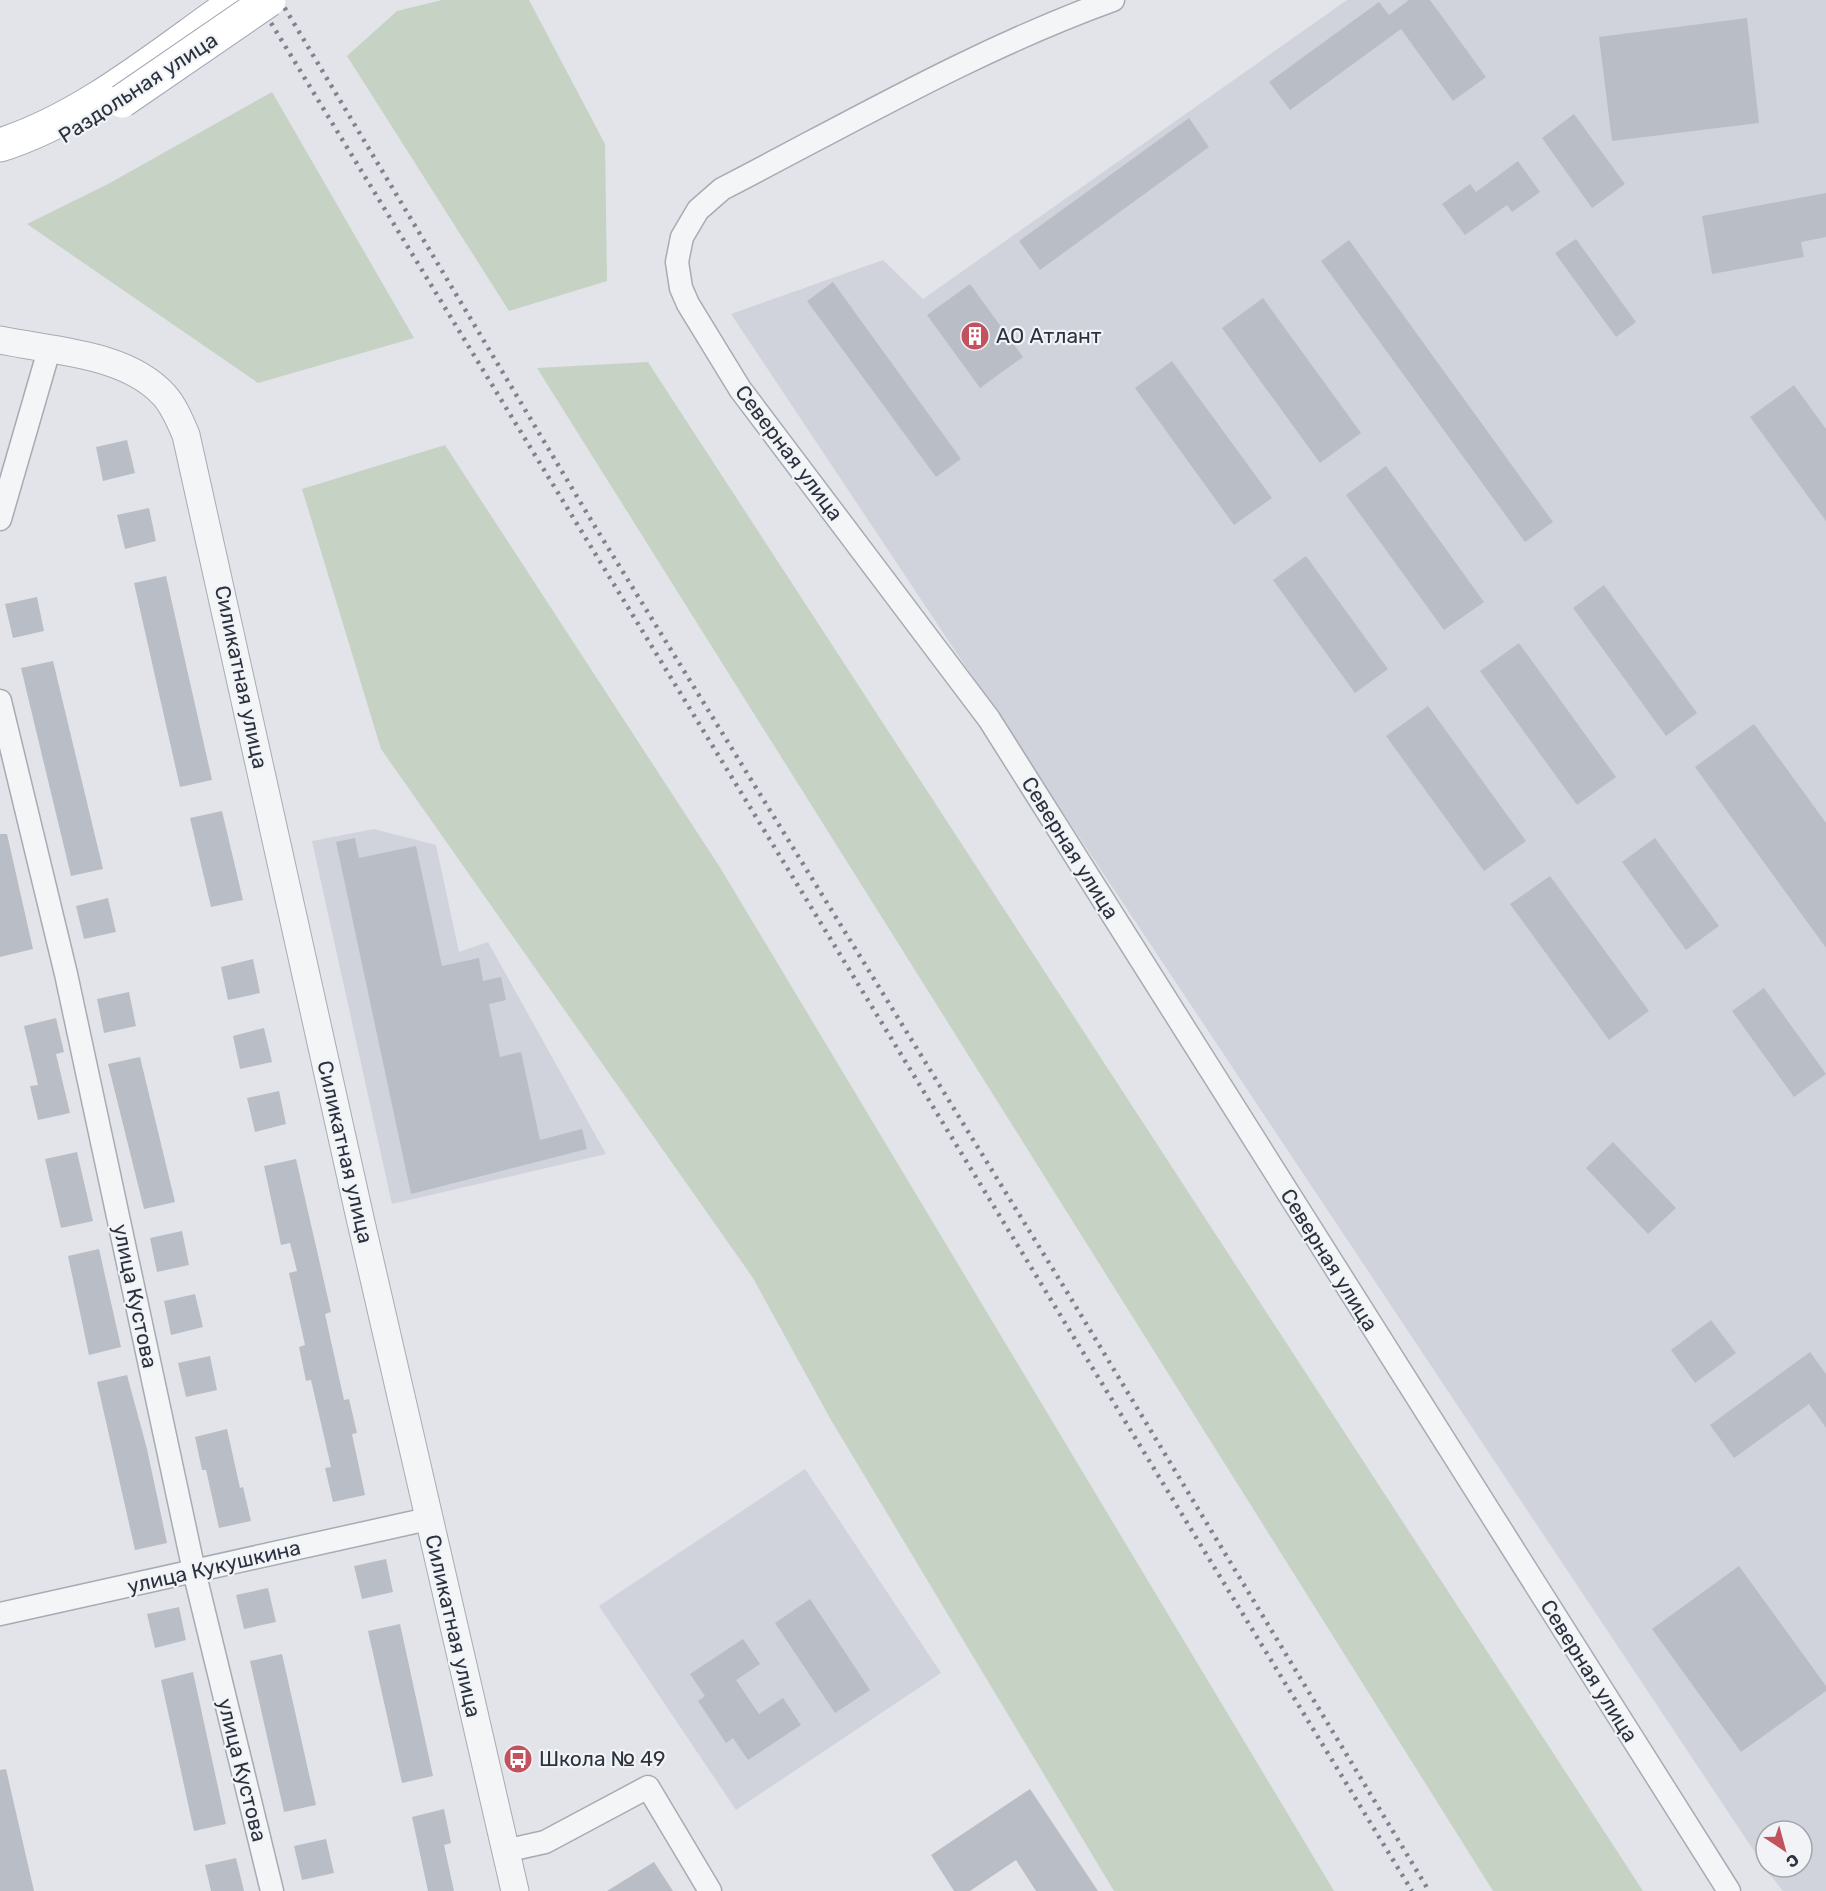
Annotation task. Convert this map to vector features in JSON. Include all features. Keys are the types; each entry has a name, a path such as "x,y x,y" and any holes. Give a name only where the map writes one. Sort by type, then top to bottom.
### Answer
{"main road":[{"name":"Раздольная улица","path":"0,164 51,144 238,0"},
{"name":"Раздольная улица","path":"0,145 47,128 116,95 269,0"}],"street":[{"name":"Северная улица","path":"1113,0 1034,30 722,189 698,210 682,237 677,262 681,288 688,304 740,389 989,719 1729,1891"},
{"name":"Силикатная улица","path":"0,340 86,357 131,371 149,381 164,395 176,413 192,455 428,1519 515,1891"},
{"path":"0,519 49,350"},
{"name":"улица Кустова","path":"0,701 66,974 194,1571 272,1891"},
{"name":"улица Кукушкина","path":"0,1614 428,1519"},
{"path":"505,1851 545,1842 648,1787 710,1891"}],"shaded area":[{"path":"1347,0 1826,0 1826,1891 1783,1891 1774,1879 1814,1879 1814,1819 1754,1819 1754,1851 731,314 883,260 923,299"},
{"path":"374,829 436,845 459,952 488,942 606,1154 392,1204 312,841"},
{"path":"805,1469 941,1673 736,1810 599,1606"}],"green space":[{"path":"442,0 529,0 605,144 607,281 509,311 347,56 397,11"},
{"path":"272,92 414,338 258,383 27,224 108,184"},
{"path":"648,362 1643,1891 1493,1891 537,368"},
{"path":"445,445 721,869 1334,1891 1114,1891 831,1420 753,1278 381,749 302,489"}],"building":[{"path":"1409,0 1430,0 1486,77 1453,101 1401,29 1290,110 1269,82 1379,2 1389,15"},
{"path":"1747,18 1759,123 1612,141 1599,37"},
{"path":"1574,114 1625,184 1592,208 1542,138"},
{"path":"1189,118 1209,147 1040,270 1019,241"},
{"path":"1518,161 1540,192 1512,212 1507,205 1465,235 1442,204 1470,184 1476,192"},
{"path":"1826,193 1826,237 1801,242 1804,257 1712,274 1702,216"},
{"path":"1576,239 1636,322 1616,337 1555,253"},
{"path":"1349,240 1553,522 1525,542 1321,261"},
{"path":"833,282 961,459 936,477 807,301"},
{"name":"АО Атлант","path":"970,284 1023,357 980,388 927,315"},
{"path":"1263,298 1361,433 1320,463 1222,328"},
{"path":"1172,361 1272,498 1234,525 1135,388"},
{"path":"1794,385 1826,429 1826,521 1750,417"},
{"path":"127,440 135,473 103,481 96,447"},
{"path":"1386,466 1484,602 1444,630 1346,495"},
{"path":"149,508 156,541 125,549 117,515"},
{"path":"1306,556 1388,669 1355,693 1273,580"},
{"path":"166,576 212,780 180,787 134,583"},
{"path":"1604,585 1697,713 1666,736 1573,608"},
{"path":"37,597 44,631 13,638 5,604"},
{"path":"1519,643 1616,777 1577,805 1480,671"},
{"path":"53,661 103,869 71,876 21,668"},
{"path":"1428,706 1526,841 1484,871 1386,736"},
{"path":"1754,724 1826,823 1826,948 1695,767"},
{"path":"222,811 243,900 211,907 190,818"},
{"path":"0,834 7,834 33,949 0,957"},
{"path":"355,838 359,858 416,846 442,966 479,958 483,981 501,977 506,1000 489,1004 500,1057 521,1052 540,1140 582,1129 587,1149 411,1194 336,842"},
{"path":"1655,838 1719,926 1686,950 1622,862"},
{"path":"1550,876 1649,1011 1609,1040 1510,904"},
{"path":"108,898 116,932 84,939 76,906"},
{"path":"253,959 260,993 228,1000 221,967"},
{"path":"1764,988 1826,1074 1794,1097 1732,1011"},
{"path":"129,992 136,1026 104,1033 97,999"},
{"path":"56,1018 64,1052 56,1054 70,1113 38,1120 30,1086 38,1085 24,1026"},
{"path":"264,1028 272,1062 240,1069 233,1036"},
{"path":"140,1057 175,1202 144,1209 108,1064"},
{"path":"279,1091 286,1124 255,1132 247,1098"},
{"path":"1613,1142 1676,1208 1648,1234 1586,1168"},
{"path":"77,1152 93,1221 61,1228 45,1159"},
{"path":"296,1159 331,1312 325,1314 344,1400 349,1399 357,1433 352,1434 365,1495 333,1502 325,1468 331,1467 311,1380 306,1381 299,1347 305,1345 289,1273 297,1271 290,1243 281,1245 264,1166"},
{"path":"182,1231 189,1265 157,1272 150,1238"},
{"path":"99,1249 121,1347 89,1355 68,1256"},
{"path":"195,1294 203,1327 171,1335 164,1301"},
{"path":"1711,1320 1736,1353 1695,1383 1671,1350"},
{"path":"1810,1352 1826,1374 1826,1428 1809,1404 1734,1458 1710,1425"},
{"path":"210,1356 217,1390 186,1397 178,1363"},
{"path":"127,1375 147,1449 167,1543 135,1550 97,1382"},
{"path":"227,1429 240,1488 243,1487 251,1521 219,1528 206,1470 202,1470 195,1437"},
{"path":"386,1559 393,1592 362,1599 354,1566"},
{"path":"1739,1566 1826,1686 1826,1691 1741,1752 1652,1629"},
{"path":"268,1588 276,1622 244,1629 236,1595"},
{"path":"810,1599 870,1690 835,1713 775,1623"},
{"path":"179,1607 186,1640 155,1648 147,1614"},
{"path":"400,1624 433,1776 402,1783 368,1631"},
{"path":"743,1639 760,1664 736,1680 759,1714 783,1698 801,1725 748,1760 733,1738 726,1743 698,1701 705,1696 690,1674"},
{"path":"282,1654 316,1805 284,1812 250,1661"},
{"path":"193,1672 226,1824 194,1831 161,1680"},
{"path":"6,1769 34,1891 0,1891 0,1770"},
{"path":"1030,1789 1098,1891 1036,1891 1016,1860 970,1891 954,1891 931,1855"},
{"path":"444,1809 451,1843 444,1845 454,1891 428,1891 412,1817"},
{"path":"326,1839 334,1873 302,1880 294,1846"},
{"path":"236,1858 244,1891 211,1891 205,1865"},
{"path":"654,1862 673,1891 607,1891"}],"railway":[{"path":"257,0 1412,1891"},
{"path":"280,0 594,525 1067,1292 1429,1891"}],"place":[{"name":"АО Атлант","path":"975,336"},
{"name":"Школа № 49","path":"518,1759"}]}
